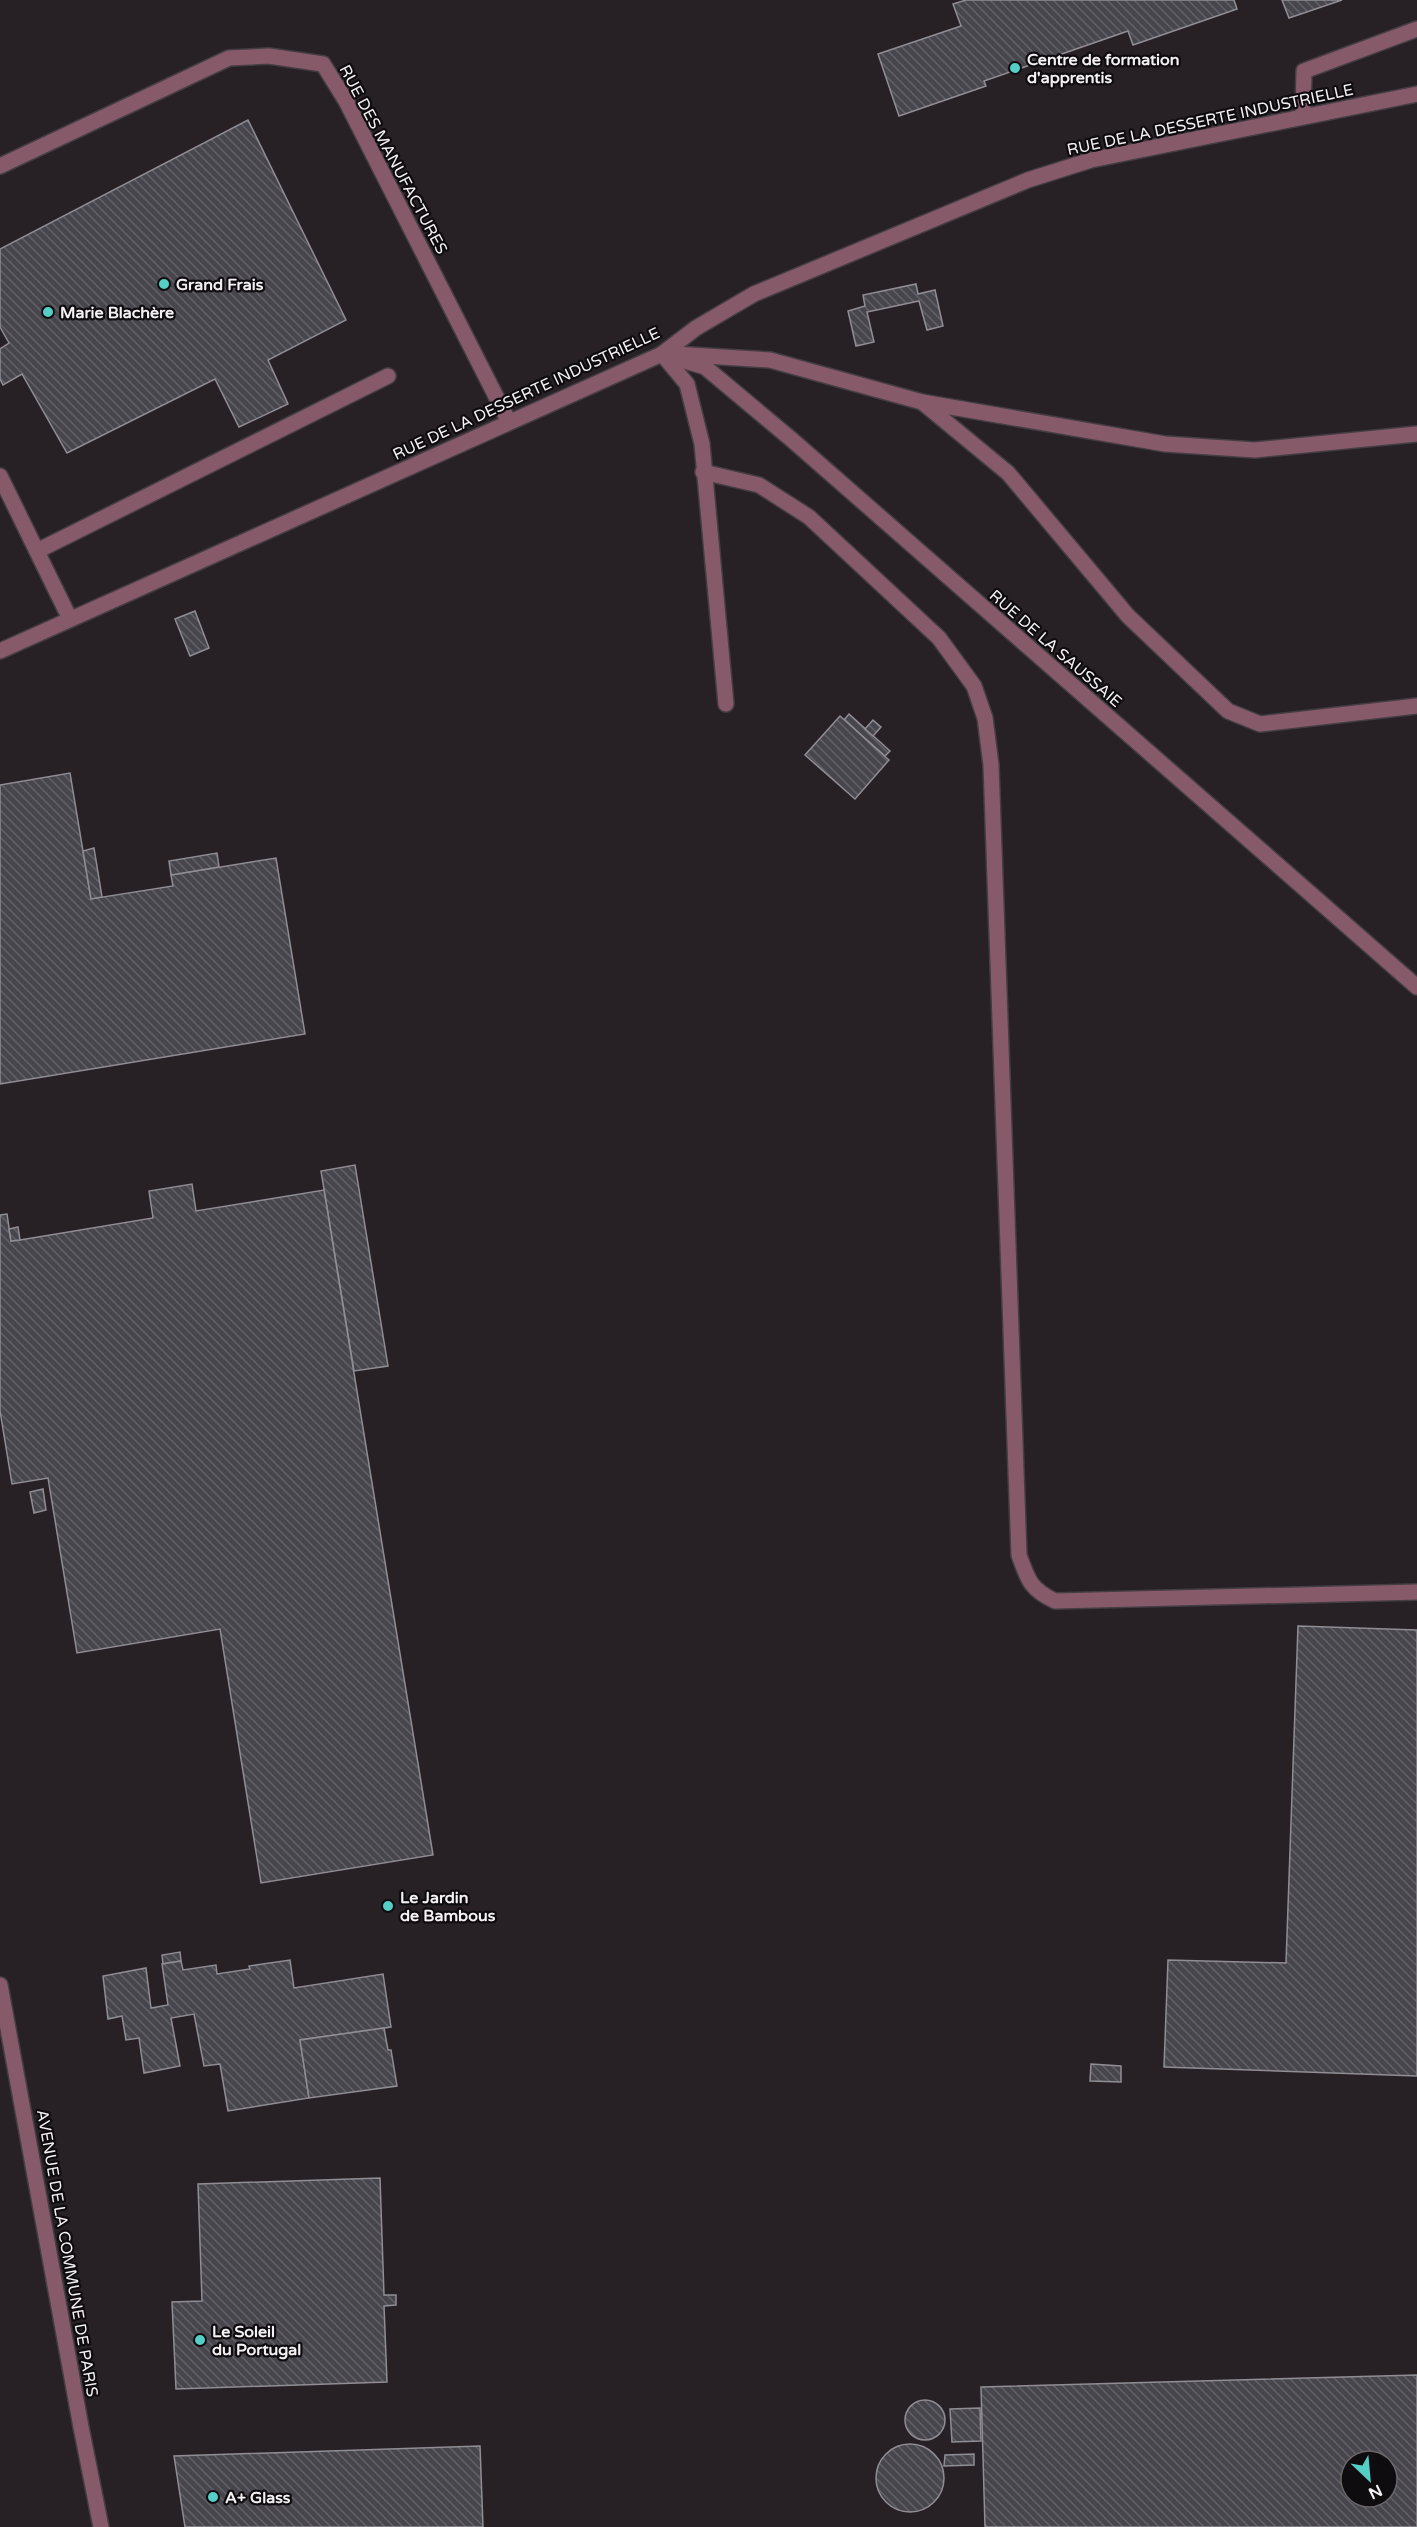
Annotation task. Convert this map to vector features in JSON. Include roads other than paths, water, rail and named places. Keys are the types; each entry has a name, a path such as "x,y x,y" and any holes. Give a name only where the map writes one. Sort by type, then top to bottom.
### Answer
{"street":[{"path":"1302,116 1304,71 1417,29"},
{"name":"RUE DES MANUFACTURES","path":"0,166 229,58 270,56 323,64 346,101 509,422"},
{"name":"RUE DE LA DESSERTE INDUSTRIELLE","path":"0,651 662,354 696,328 754,294 1028,180 1091,160 1417,94"},
{"path":"662,354 770,360 922,402 1165,444 1255,450 1417,434"},
{"path":"662,354 687,384 702,444 726,704"},
{"name":"RUE DE LA SAUSSAIE","path":"662,354 705,367 1417,987"},
{"path":"37,551 388,376"},
{"path":"922,402 1008,473 1128,616 1228,711 1260,724 1417,706"},
{"path":"703,472 759,485 809,517 939,638 974,686 985,718 991,765 1019,1555 1028,1581 1039,1594 1055,1601 1417,1592"},
{"path":"0,476 70,619"},
{"name":"AVENUE DE LA COMMUNE DE PARIS","path":"0,1985 101,2527"}],"place":[{"name":"Centre de formation d'apprentis","path":"1015,68"},
{"name":"Grand Frais","path":"164,284"},
{"name":"Marie Blachère","path":"48,312"},
{"name":"Le Jardin de Bambous","path":"388,1906"},
{"name":"Le Soleil du Portugal","path":"200,2340"},
{"name":"A+ Glass","path":"213,2497"}]}
